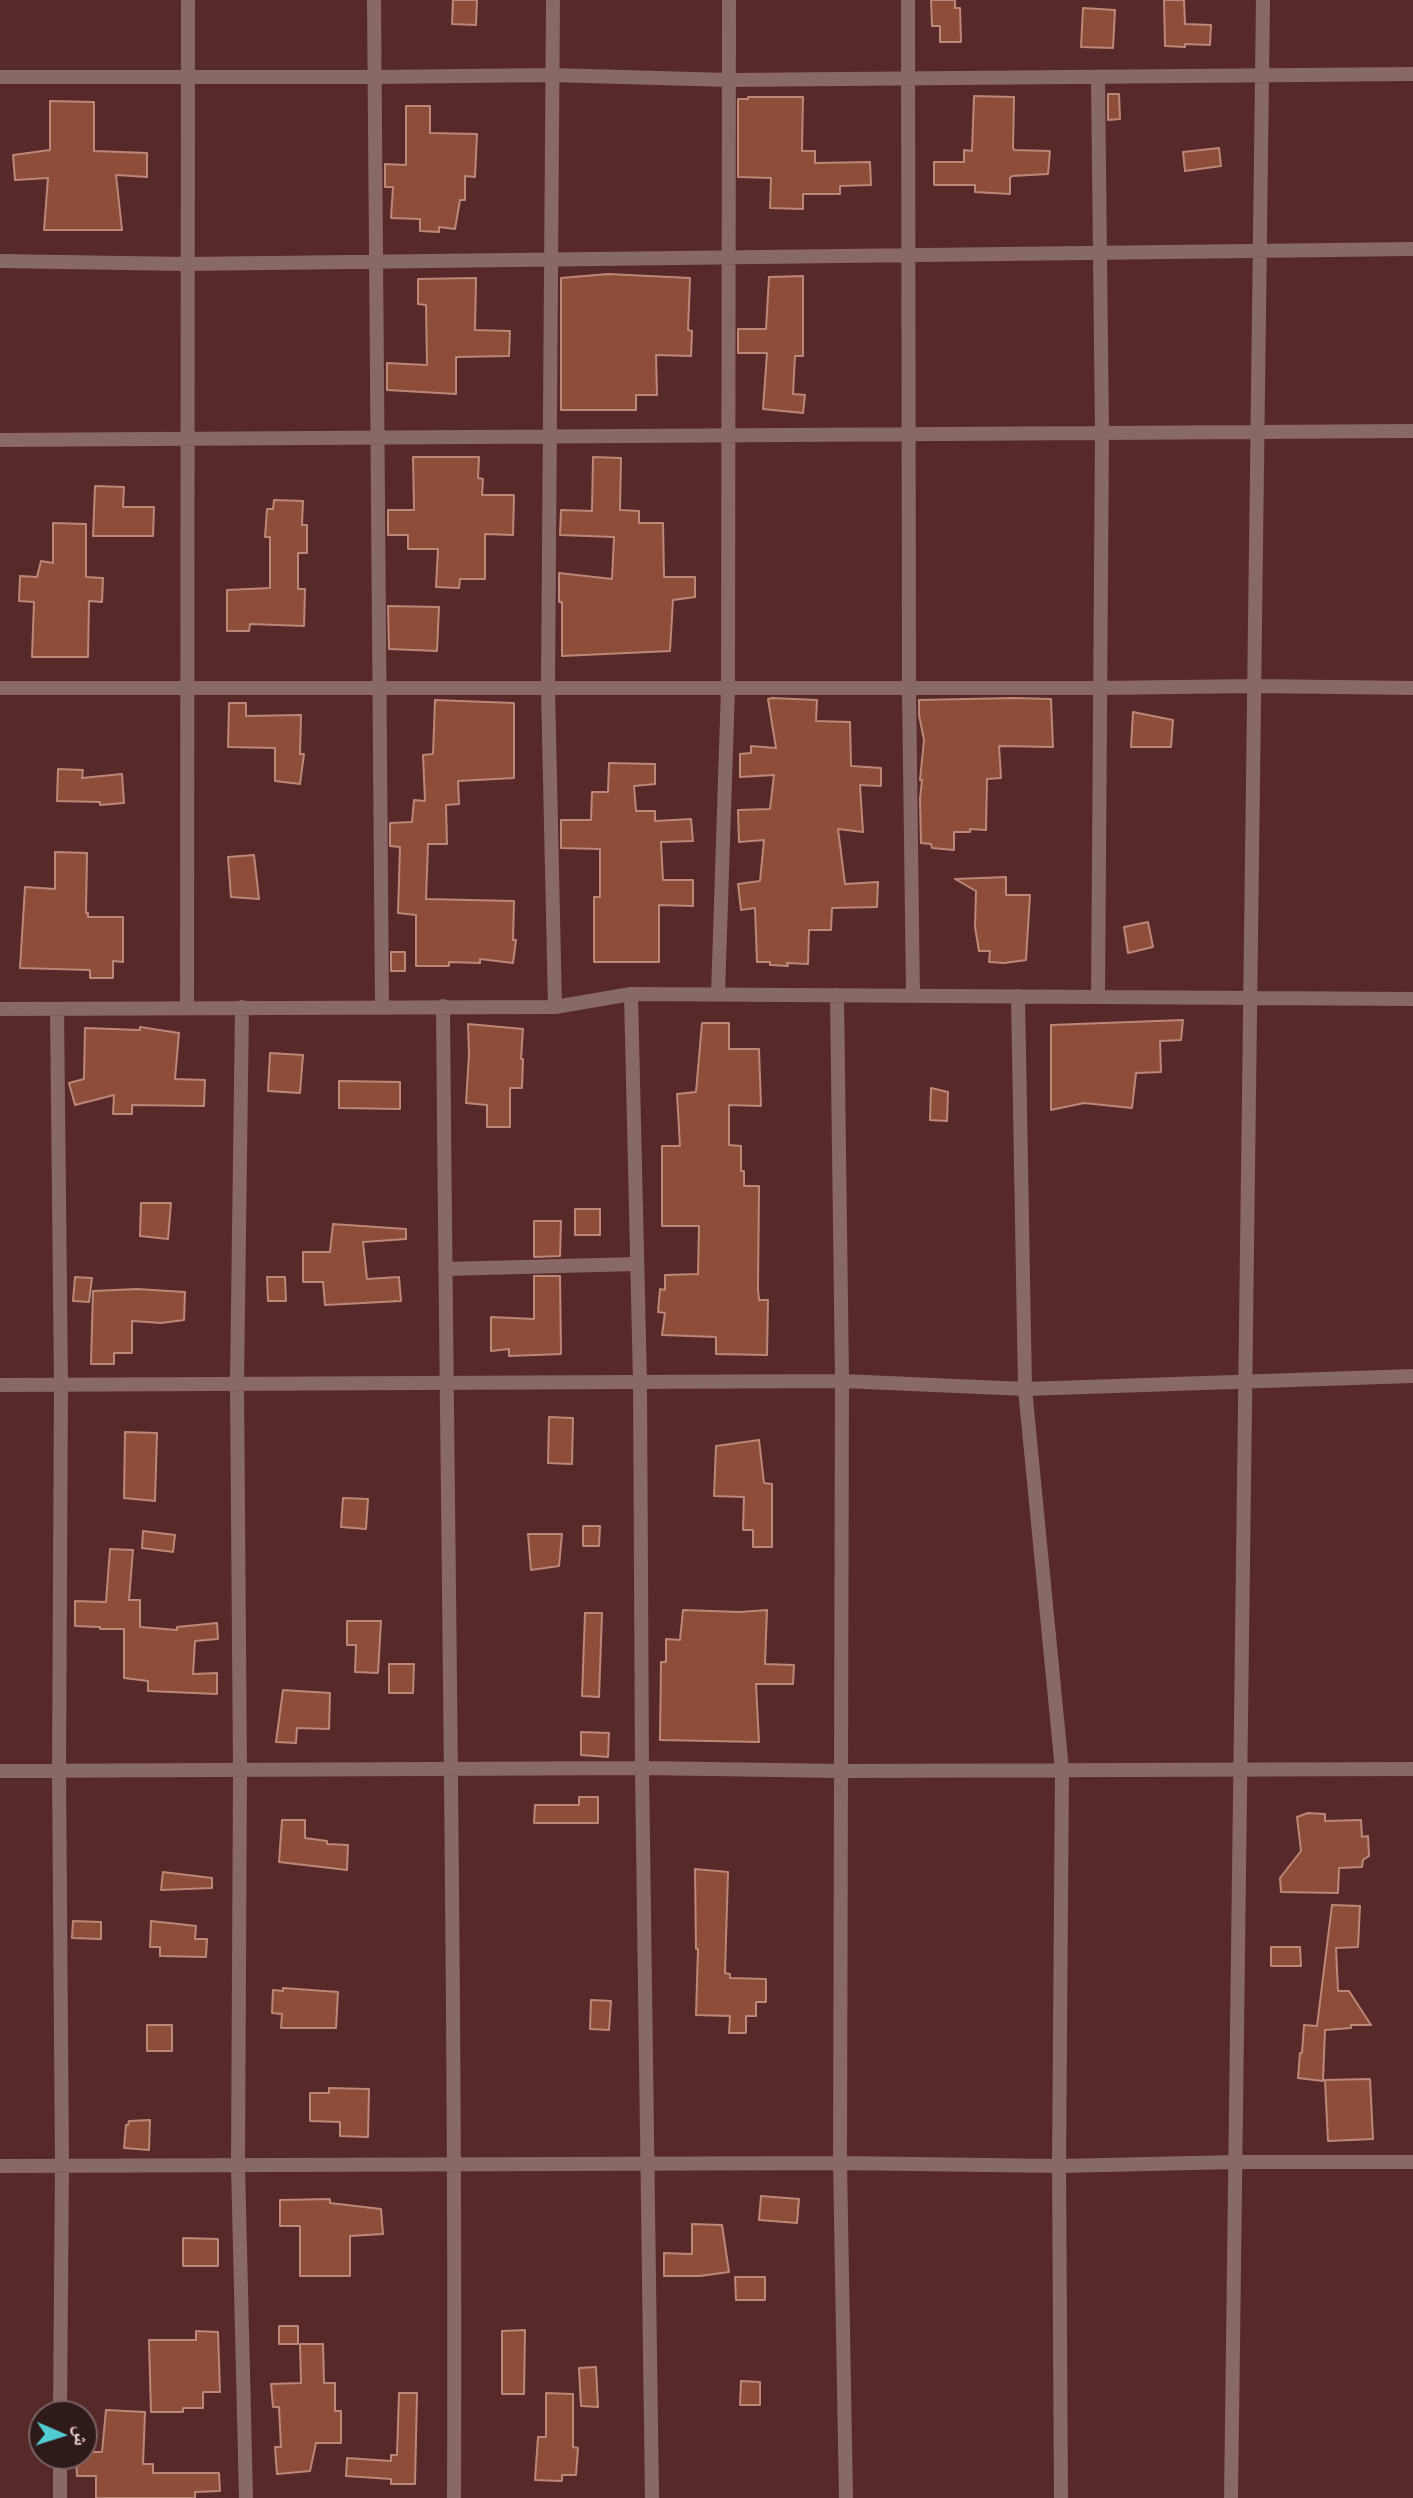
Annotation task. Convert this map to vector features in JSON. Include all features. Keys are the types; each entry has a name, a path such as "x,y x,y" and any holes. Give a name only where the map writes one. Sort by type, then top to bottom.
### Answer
{"street":[{"path":"187,1008 188,0"},
{"path":"374,0 382,1006"},
{"path":"553,0 548,688 555,1007"},
{"path":"718,995 727,688 729,0"},
{"path":"908,0 909,688 913,996"},
{"path":"1231,2498 1263,0"},
{"path":"0,76 375,78 552,75 729,80 1413,74"},
{"path":"1098,77 1102,433 1098,997"},
{"path":"0,261 186,264 1413,249"},
{"path":"0,440 1413,431"},
{"path":"0,688 1413,688"},
{"path":"0,1009 555,1007 631,994 1413,999"},
{"path":"631,994 640,1382 642,1768 652,2498"},
{"path":"837,995 842,1381 840,2163 846,2498"},
{"path":"1018,996 1024,1389 1062,1770 1059,2166 1061,2498"},
{"path":"443,1006 455,2165 454,2498"},
{"path":"242,1007 237,1384 240,1771 238,2165 246,2498"},
{"path":"57,1009 61,1385 60,2400"},
{"path":"446,1269 637,1264"},
{"path":"0,1385 842,1381 1024,1389 1413,1376"},
{"path":"0,1771 1413,1769"},
{"path":"0,2166 840,2163 1059,2166 1413,2162"},
{"path":"60,2470 60,2498"}],"building":[{"path":"453,0 477,0 476,25 452,24"},
{"path":"931,0 955,0 955,8 960,8 961,42 940,42 940,26 932,26"},
{"path":"1164,0 1184,0 1185,24 1211,25 1210,45 1165,46"},
{"path":"1083,8 1115,10 1113,48 1081,47"},
{"path":"1108,94 1119,94 1120,119 1108,120"},
{"path":"974,96 1014,97 1014,150 1050,151 1048,174 1012,176 1010,194 975,192 975,185 934,185 934,162 964,162 964,150 972,151"},
{"path":"803,97 802,151 815,151 815,163 870,162 871,185 840,186 840,194 803,194 803,209 770,208 771,178 738,177 738,99"},
{"path":"50,101 94,102 94,151 147,153 147,177 116,175 122,230 44,230 48,178 15,180 13,155 50,150"},
{"path":"406,106 430,106 430,133 477,134 475,177 465,176 465,200 460,200 455,229 439,227 439,232 420,231 420,219 391,218 393,187 385,187 385,164 406,165"},
{"path":"1219,148 1221,166 1185,171 1183,152"},
{"path":"608,274 690,278 688,330 692,331 691,356 656,355 657,395 636,395 636,410 561,410 561,278"},
{"path":"803,276 803,356 795,356 793,394 805,395 803,413 763,409 767,353 738,353 738,329 766,329 769,277"},
{"path":"476,278 475,330 510,331 509,356 456,357 456,394 387,390 387,363 427,365 426,305 418,304 418,279"},
{"path":"413,457 479,457 478,478 483,479 482,495 514,495 513,535 485,534 485,579 460,579 459,588 436,587 438,549 408,549 408,535 388,535 388,510 414,510"},
{"path":"593,457 621,458 620,510 639,511 639,523 663,523 664,577 695,577 695,597 673,600 670,651 562,656 559,573 612,579 614,537 560,535 561,510 592,511"},
{"path":"95,486 124,487 123,507 154,507 153,536 93,536"},
{"path":"274,500 303,501 302,525 307,525 307,553 298,553 298,589 305,589 304,626 250,624 249,631 227,631 227,590 270,588 270,537 265,537 267,509 273,509"},
{"path":"53,523 86,524 86,577 103,578 102,602 89,601 88,657 32,657 34,602 19,601 20,576 37,577 41,561 53,563"},
{"path":"388,606 439,607 437,651 389,649"},
{"path":"768,699 817,700 816,721 850,722 851,766 881,768 881,786 860,785 863,832 838,829 845,884 878,882 877,907 832,908 831,930 809,930 808,964 787,963 788,966 757,962 755,908 741,910 738,884 760,881 764,840 739,842 738,810 770,809 774,775 740,777 740,754 751,753 751,746 776,748"},
{"path":"1051,699 1053,747 999,746 1001,778 987,779 986,830 954,832 954,850 932,848 931,844 921,843 920,780 924,740 919,700"},
{"path":"435,700 514,703 514,778 458,781 459,804 446,805 447,844 428,844 426,899 514,901 513,940 516,940 513,963 480,959 480,963 449,962 449,966 416,966 416,915 398,913 400,847 390,846 390,823 412,822 414,800 425,801 423,755 433,754"},
{"path":"229,703 246,703 246,716 301,715 300,754 304,754 300,784 275,781 275,748 228,747"},
{"path":"1133,712 1173,720 1171,747 1131,747"},
{"path":"609,763 655,764 655,784 634,786 636,811 655,811 655,821 691,819 693,841 661,842 663,880 693,880 693,906 659,905 659,962 594,962 594,897 600,897 600,849 561,848 561,820 591,820 592,792 608,792"},
{"path":"58,769 83,770 82,778 122,774 124,803 100,805 100,802 57,801"},
{"path":"55,852 87,853 88,917 123,917 123,962 113,961 113,978 90,978 90,970 20,968 25,887 55,889"},
{"path":"254,855 259,899 231,897 228,857"},
{"path":"1006,877 1006,895 1030,895 1026,960 989,962 990,951 979,951 975,927 976,891 955,879"},
{"path":"1148,922 1153,947 1128,953 1124,927"},
{"path":"391,952 405,952 405,971 391,971"},
{"path":"1183,1020 1181,1040 1160,1041 1161,1072 1136,1073 1132,1108 1084,1103 1051,1110 1051,1025"},
{"path":"702,1023 729,1023 729,1049 759,1049 761,1106 729,1105 729,1145 741,1146 744,1186 759,1186 758,1289 759,1300 768,1300 767,1355 716,1354 716,1337 662,1335 665,1313 658,1312 660,1289 665,1290 665,1275 698,1274 699,1226 662,1226 662,1146 680,1146 677,1094 696,1092"},
{"path":"468,1024 523,1029 522,1088 510,1088 510,1127 487,1127 487,1105 466,1103"},
{"path":"140,1027 179,1033 175,1079 205,1080 204,1106 132,1105 132,1114 113,1114 114,1095 75,1105 69,1083 84,1079 85,1028 140,1030"},
{"path":"270,1053 303,1055 300,1093 268,1091"},
{"path":"339,1081 400,1082 400,1109 339,1108"},
{"path":"931,1088 948,1092 947,1121 930,1120"},
{"path":"141,1203 171,1203 168,1239 140,1236"},
{"path":"575,1209 600,1209 600,1235 575,1235"},
{"path":"534,1221 561,1221 560,1256 534,1257"},
{"path":"333,1224 406,1229 406,1239 363,1242 367,1279 399,1277 401,1301 325,1305 323,1282 303,1282 303,1252 330,1252"},
{"path":"534,1276 560,1276 561,1354 509,1356 509,1349 491,1351 491,1317 534,1319"},
{"path":"75,1277 92,1278 89,1302 73,1301"},
{"path":"267,1277 285,1277 286,1301 268,1301"},
{"path":"137,1289 185,1292 184,1320 161,1323 132,1321 132,1353 114,1353 114,1364 91,1364 93,1291"},
{"path":"549,1417 573,1418 572,1464 548,1463"},
{"path":"125,1432 157,1433 155,1501 124,1498"},
{"path":"759,1440 764,1483 772,1484 772,1547 753,1547 753,1530 743,1530 744,1497 714,1496 716,1446"},
{"path":"343,1498 368,1499 366,1529 341,1527"},
{"path":"583,1526 600,1526 599,1546 583,1546"},
{"path":"143,1531 175,1535 173,1552 142,1548"},
{"path":"528,1534 562,1534 559,1566 531,1570"},
{"path":"110,1549 133,1550 129,1600 140,1600 140,1627 177,1630 177,1627 217,1623 218,1639 195,1641 193,1674 217,1673 217,1694 148,1691 148,1681 124,1678 124,1629 75,1626 75,1601 106,1602"},
{"path":"683,1610 767,1610 765,1664 794,1665 793,1684 756,1684 759,1742 660,1740 661,1662 666,1662 666,1639 680,1640"},
{"path":"585,1613 602,1613 599,1697 582,1696"},
{"path":"347,1621 381,1621 378,1673 355,1672 356,1645 347,1645"},
{"path":"389,1664 414,1664 413,1693 389,1693"},
{"path":"283,1690 330,1693 329,1729 297,1728 296,1743 276,1742"},
{"path":"581,1732 609,1733 608,1757 581,1755"},
{"path":"579,1797 598,1797 598,1823 534,1823 535,1805 579,1805"},
{"path":"1308,1813 1325,1814 1325,1821 1361,1820 1362,1837 1368,1836 1369,1856 1363,1860 1362,1867 1339,1868 1338,1893 1281,1892 1280,1878 1301,1851 1297,1817"},
{"path":"282,1820 305,1820 305,1838 327,1841 327,1844 348,1845 347,1870 279,1862"},
{"path":"695,1869 728,1872 725,1973 730,1974 730,1978 766,1979 766,2002 756,2002 756,2016 746,2016 746,2033 729,2033 730,2016 696,2015 698,1949"},
{"path":"163,1872 212,1878 212,1888 161,1890"},
{"path":"1332,1905 1360,1906 1358,1947 1336,1948 1338,1991 1349,1991 1371,2025 1351,2025 1351,2028 1325,2030 1323,2081 1298,2078 1304,2025 1317,2026"},
{"path":"73,1921 101,1922 101,1939 72,1938"},
{"path":"151,1921 196,1926 195,1939 207,1939 206,1957 160,1956 160,1947 150,1947"},
{"path":"1271,1947 1300,1947 1301,1966 1271,1966"},
{"path":"283,1988 338,1992 336,2028 281,2028 282,2014 272,2013 273,1990 283,1991"},
{"path":"591,2000 611,2001 609,2030 590,2029"},
{"path":"147,2025 172,2025 172,2051 147,2051"},
{"path":"1370,2079 1373,2139 1328,2141 1325,2080"},
{"path":"329,2088 369,2089 368,2137 340,2136 340,2122 310,2121 310,2093 329,2093"},
{"path":"150,2120 149,2150 124,2148 126,2125 129,2121"},
{"path":"761,2196 799,2199 797,2223 759,2220"},
{"path":"330,2199 330,2203 381,2209 383,2234 350,2236 350,2276 300,2276 300,2226 280,2226 280,2200"},
{"path":"692,2224 722,2225 729,2272 700,2276 664,2276 664,2253 692,2254"},
{"path":"183,2238 218,2239 218,2266 183,2266"},
{"path":"735,2277 765,2277 765,2300 736,2300"},
{"path":"279,2326 298,2326 298,2344 279,2344"},
{"path":"525,2330 524,2394 502,2394 502,2331"},
{"path":"196,2331 218,2332 220,2392 203,2392 203,2408 183,2408 183,2412 151,2412 149,2340 196,2340"},
{"path":"300,2344 323,2344 324,2383 335,2383 335,2411 341,2411 341,2443 316,2443 310,2471 277,2474 275,2447 281,2447 279,2407 273,2407 271,2384 301,2383"},
{"path":"596,2367 598,2407 581,2406 579,2368"},
{"path":"741,2381 760,2382 760,2405 740,2405"},
{"path":"399,2393 417,2393 415,2484 391,2484 391,2479 346,2476 347,2458 391,2461 391,2455 397,2455"},
{"path":"546,2393 573,2394 573,2447 578,2448 576,2475 562,2475 562,2481 535,2480 538,2437 546,2437"},
{"path":"106,2410 145,2412 143,2464 153,2464 153,2473 219,2473 220,2491 195,2492 195,2498 96,2498 96,2476 77,2476 77,2470 98,2470 98,2452 102,2452"}]}
